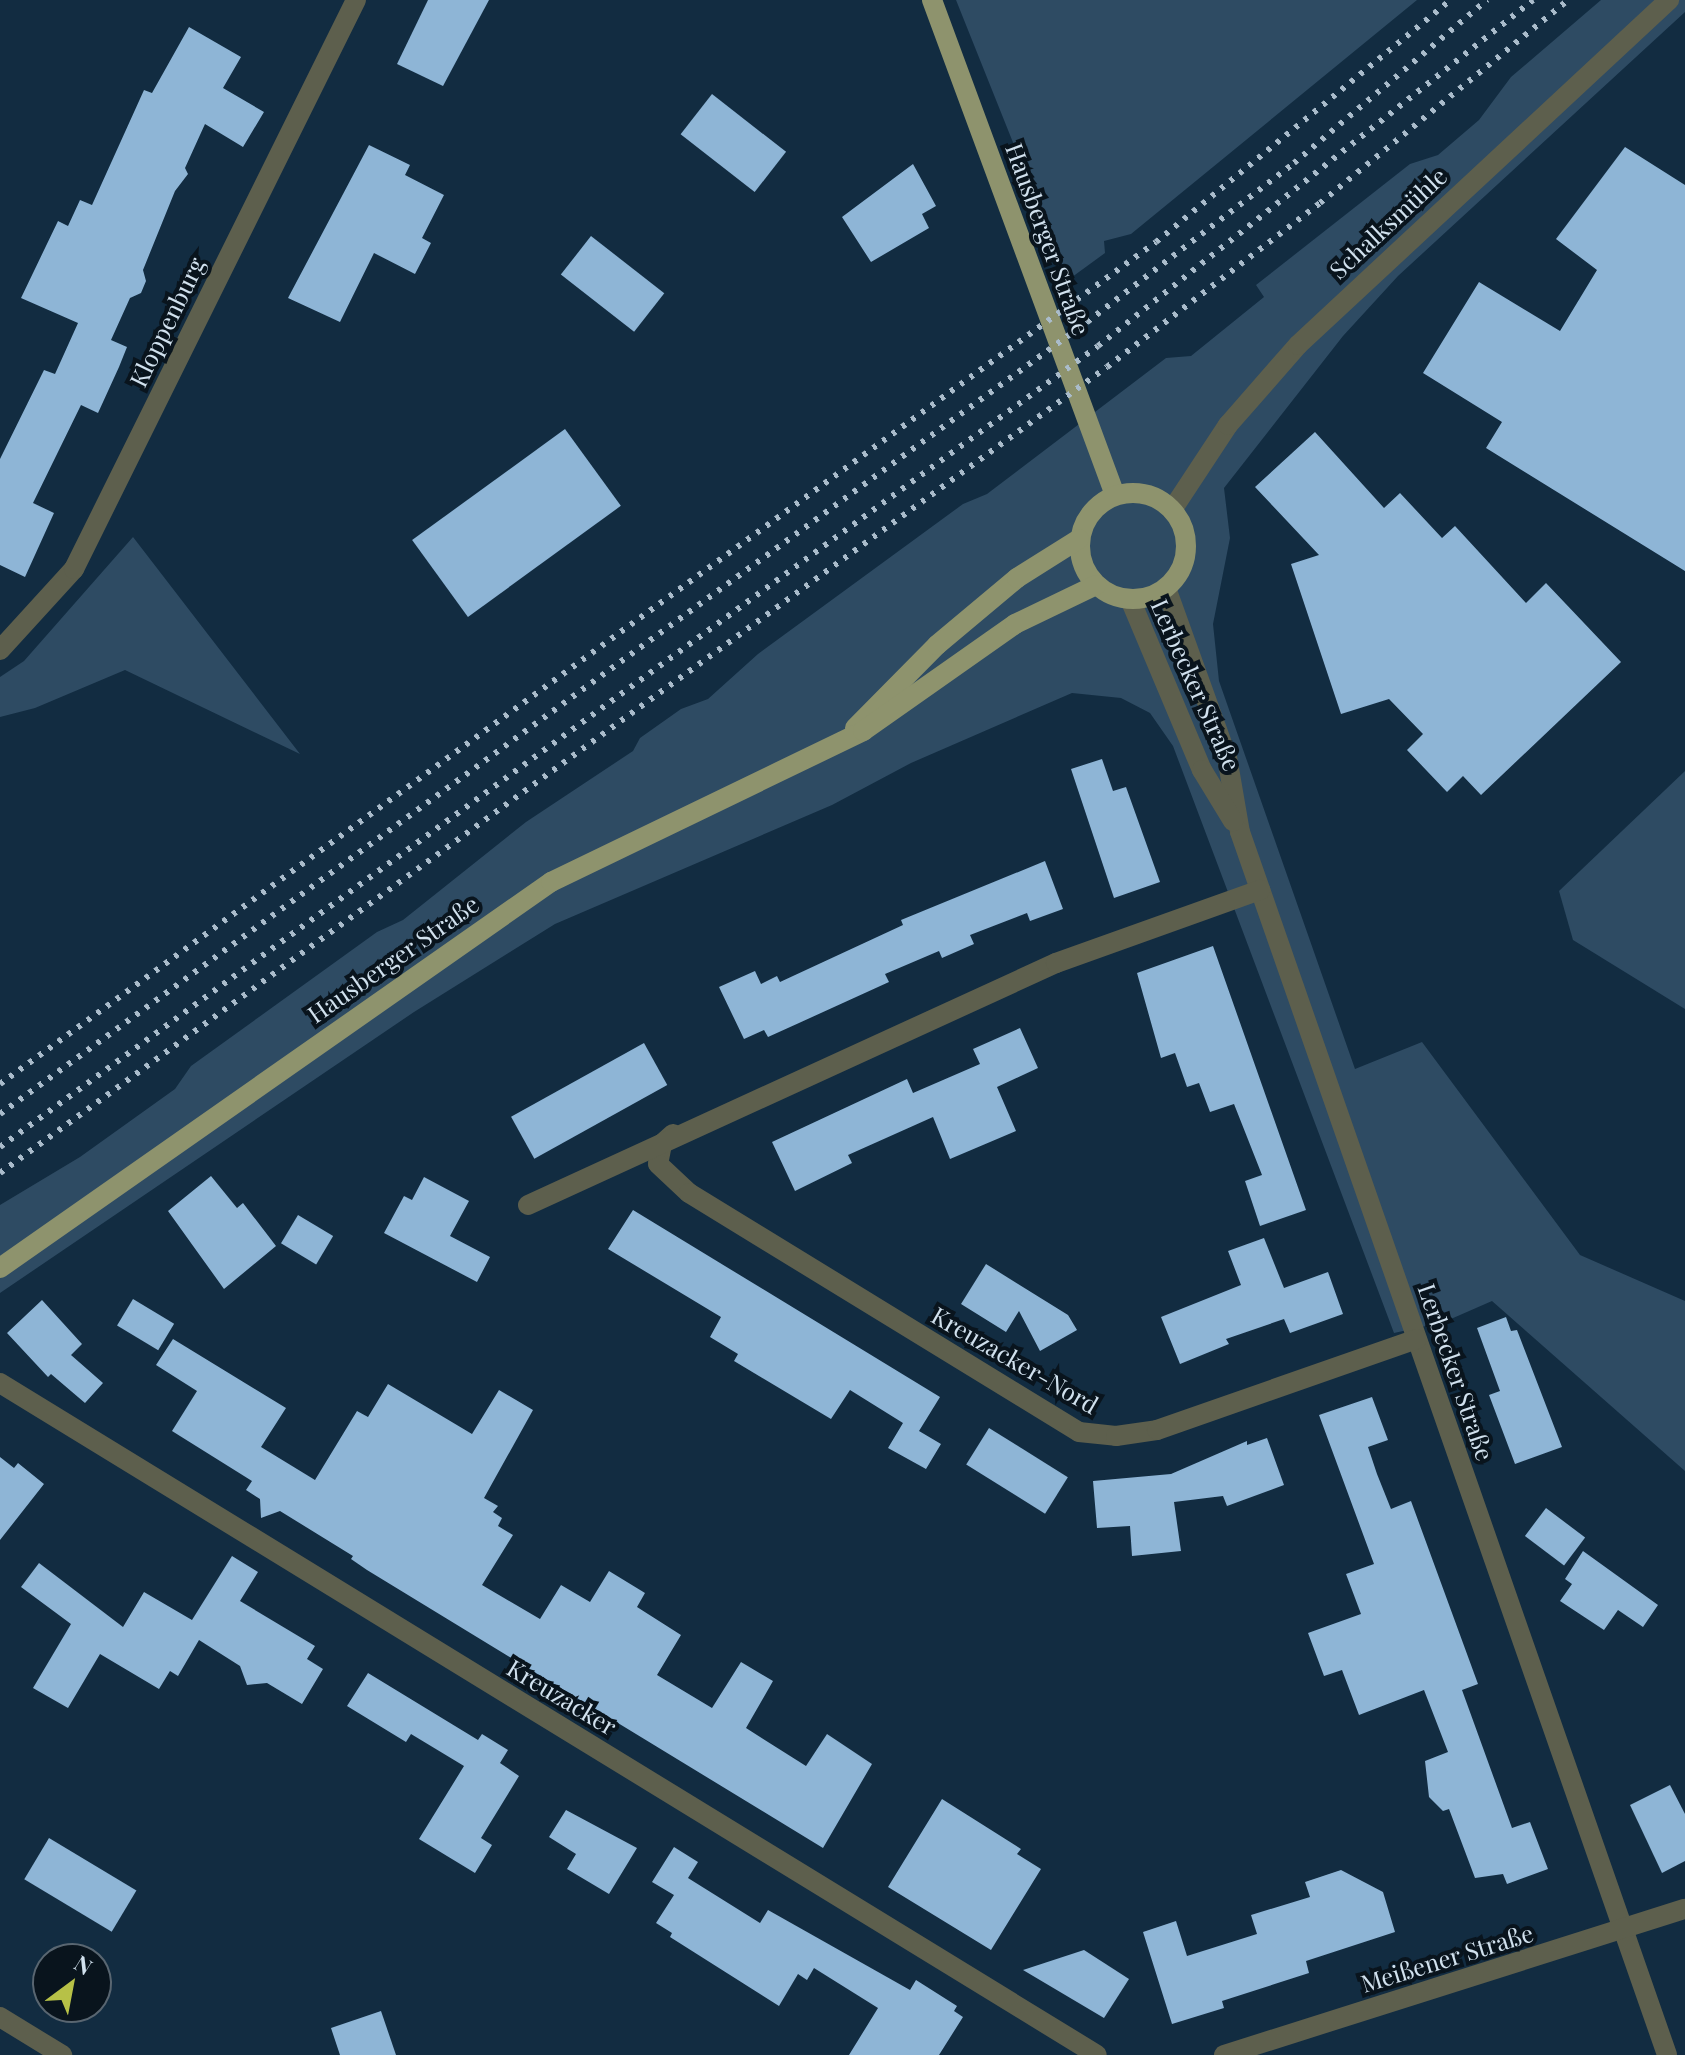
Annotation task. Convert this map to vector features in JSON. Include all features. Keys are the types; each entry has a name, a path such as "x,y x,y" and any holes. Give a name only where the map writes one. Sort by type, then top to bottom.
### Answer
{"main road":[{"name":"Hausberger Straße","path":"932,0 1115,495"},
{"path":"1140,492 1172,510 1182,524 1186,550 1178,575 1166,588 1130,599 1096,585 1082,564 1079,539 1095,508 1115,495 1140,492"},
{"name":"Hausberger Straße","path":"844,739 937,645 1017,578 1079,539"},
{"name":"Hausberger Straße","path":"0,1268 551,882 891,715 1015,624 1096,585"}],"street":[{"name":"Kloppenburg","path":"0,650 74,569 356,0"},
{"name":"Schalksmühle","path":"1172,510 1228,425 1298,345 1669,0"},
{"name":"Lerbecker Straße","path":"1166,588 1227,757 1240,832 1667,2055"},
{"name":"Lerbecker Straße","path":"1130,599 1202,770 1240,832"},
{"path":"528,1205 673,1134 1056,963 1260,890"},
{"name":"Kreuzacker-Nord","path":"673,1134 662,1144 658,1164 679,1187 1079,1432 1116,1436 1157,1430 1417,1339"},
{"name":"Kreuzacker","path":"0,1383 1097,2055"},
{"name":"Meißener Straße","path":"1224,2055 1685,1909"},
{"path":"0,2017 62,2055"}],"shaded area":[{"path":"956,0 1417,0 1131,234 1104,241 1105,253 1068,280"},
{"path":"1601,0 1685,0 1685,12 1398,276 1343,336 1224,488 1230,538 1213,624 1219,681 1355,1069 1422,1042 1580,1255 1685,1301 1685,1471 1492,1301 1444,1322 1394,1333 1173,746 1150,713 1121,698 1072,693 911,763 832,805 555,924 414,1012 0,1293 0,1205 80,1157 175,1089 191,1066 377,932 403,920 526,822 633,751 640,738 681,709 708,699 758,654 963,504 987,494 1166,358 1191,356 1264,297 1256,285 1410,164 1438,155 1479,120 1511,77"},
{"path":"133,537 300,754 125,670 35,708 0,717 0,677 24,661"},
{"path":"1685,771 1685,1009 1573,940 1559,891"}],"building":[{"path":"428,0 489,0 443,86 397,64"},
{"path":"189,27 241,57 223,88 264,112 243,147 205,124 185,168 188,174 175,191 143,270 146,281 141,293 130,298 111,340 127,347 119,367 98,413 81,405 33,503 54,513 25,577 0,565 0,459 44,370 55,374 78,323 21,298 58,221 68,226 80,200 92,205 144,90 152,93"},
{"path":"712,94 786,152 755,192 681,134"},
{"path":"369,145 410,165 405,175 444,195 422,238 431,243 415,274 374,253 340,322 288,298"},
{"path":"1625,147 1685,185 1685,571 1486,448 1502,422 1423,373 1479,282 1560,331 1597,270 1556,239"},
{"path":"913,164 936,206 922,214 929,228 871,262 842,217"},
{"path":"591,236 664,293 634,332 561,275"},
{"path":"565,429 621,506 468,617 412,540"},
{"path":"1315,432 1384,508 1400,493 1442,538 1455,526 1526,603 1546,583 1621,662 1481,795 1463,776 1447,792 1407,750 1423,734 1389,699 1341,714 1291,564 1319,555 1255,487"},
{"path":"1102,759 1113,791 1126,787 1160,882 1114,898 1071,769"},
{"path":"1045,861 1063,909 1030,921 1027,913 970,935 974,944 942,958 939,951 885,974 889,982 768,1037 764,1030 744,1039 719,987 755,971 761,984 777,976 780,982 903,925 901,920"},
{"path":"1213,946 1306,1210 1260,1226 1245,1181 1262,1175 1234,1104 1210,1112 1199,1083 1187,1087 1175,1053 1161,1058 1137,973"},
{"path":"1020,1028 1038,1068 997,1087 1016,1131 950,1159 933,1117 848,1155 852,1163 795,1191 772,1142 907,1079 913,1093 980,1064 973,1049"},
{"path":"644,1043 667,1085 534,1159 511,1117"},
{"path":"211,1176 237,1208 243,1203 276,1246 224,1289 168,1211"},
{"path":"424,1177 469,1201 450,1236 490,1257 477,1282 384,1233 404,1196 412,1200"},
{"path":"633,1210 940,1397 919,1431 941,1444 926,1469 888,1448 903,1423 850,1390 831,1419 734,1361 738,1354 710,1337 721,1317 608,1249"},
{"path":"298,1215 333,1236 316,1264 281,1243"},
{"path":"1264,1238 1284,1288 1328,1272 1343,1314 1290,1333 1284,1319 1226,1339 1229,1344 1180,1364 1161,1317 1241,1285 1228,1251"},
{"path":"986,1264 1068,1315 1077,1330 1040,1351 1019,1311 1006,1332 961,1304"},
{"path":"133,1299 174,1324 158,1350 117,1326"},
{"path":"42,1300 82,1344 71,1355 103,1383 85,1403 51,1374 48,1377 7,1333"},
{"path":"1506,1317 1511,1331 1517,1330 1562,1447 1515,1464 1489,1395 1500,1391 1477,1328"},
{"path":"173,1339 286,1408 261,1447 315,1480 357,1411 368,1417 388,1384 472,1434 499,1390 533,1410 484,1498 498,1506 493,1512 502,1518 498,1526 513,1535 482,1585 540,1619 561,1585 590,1602 609,1571 645,1593 637,1607 681,1635 657,1675 712,1708 741,1662 773,1681 746,1728 806,1766 827,1734 872,1764 823,1848 367,1570 351,1559 353,1556 280,1511 261,1518 260,1499 246,1490 252,1481 172,1431 197,1391 156,1365"},
{"path":"1372,1397 1388,1440 1368,1447 1377,1474 1391,1509 1411,1501 1478,1684 1462,1690 1512,1828 1530,1822 1548,1869 1507,1884 1503,1874 1475,1878 1449,1809 1443,1811 1429,1797 1425,1761 1448,1752 1424,1690 1359,1715 1342,1670 1324,1676 1308,1633 1361,1614 1346,1574 1374,1564 1319,1415"},
{"path":"989,1428 1068,1477 1045,1514 966,1464"},
{"path":"1267,1438 1284,1485 1227,1506 1223,1496 1174,1502 1181,1551 1132,1556 1130,1526 1097,1528 1093,1481 1171,1474 1247,1441 1247,1445"},
{"path":"0,1457 14,1468 18,1463 44,1484 0,1540"},
{"path":"1546,1508 1585,1537 1564,1565 1525,1536"},
{"path":"1583,1551 1658,1605 1643,1627 1618,1610 1604,1630 1560,1601 1572,1584 1565,1579"},
{"path":"232,1556 258,1572 240,1601 315,1646 307,1659 323,1669 302,1704 267,1683 247,1685 240,1666 199,1640 178,1676 170,1671 159,1689 100,1654 68,1708 33,1688 71,1624 21,1587 39,1563 123,1627 144,1592 192,1620"},
{"path":"368,1673 478,1740 482,1734 508,1750 500,1763 519,1776 481,1838 492,1845 475,1873 419,1839 464,1766 411,1734 406,1742 347,1706"},
{"path":"1670,1785 1685,1814 1685,1861 1662,1873 1630,1805"},
{"path":"942,1799 1021,1849 1017,1854 1041,1869 991,1950 888,1887"},
{"path":"566,1810 637,1848 609,1894 567,1869 576,1854 549,1837"},
{"path":"49,1838 136,1891 112,1932 24,1879"},
{"path":"674,1847 698,1862 688,1878 760,1923 768,1910 910,1990 916,1980 957,2006 954,2011 963,2017 939,2055 849,2055 878,2008 814,1968 807,1980 798,1974 779,2006 670,1937 672,1933 656,1923 674,1895 652,1882"},
{"path":"1341,1870 1383,1892 1395,1932 1306,1961 1309,1973 1222,2001 1224,2008 1172,2024 1143,1932 1176,1921 1187,1956 1257,1934 1251,1915 1310,1897 1305,1882"},
{"path":"1084,1950 1129,1979 1104,2018 1023,1970"},
{"path":"381,2011 396,2055 340,2055 331,2028"}],"railway":[{"path":"0,1084 1156,242 1451,0"},
{"path":"0,1114 1087,322 1294,163 1487,0"},
{"path":"0,1147 1098,346 1533,0"},
{"path":"0,1173 1107,367 1320,203 1568,0"}]}
